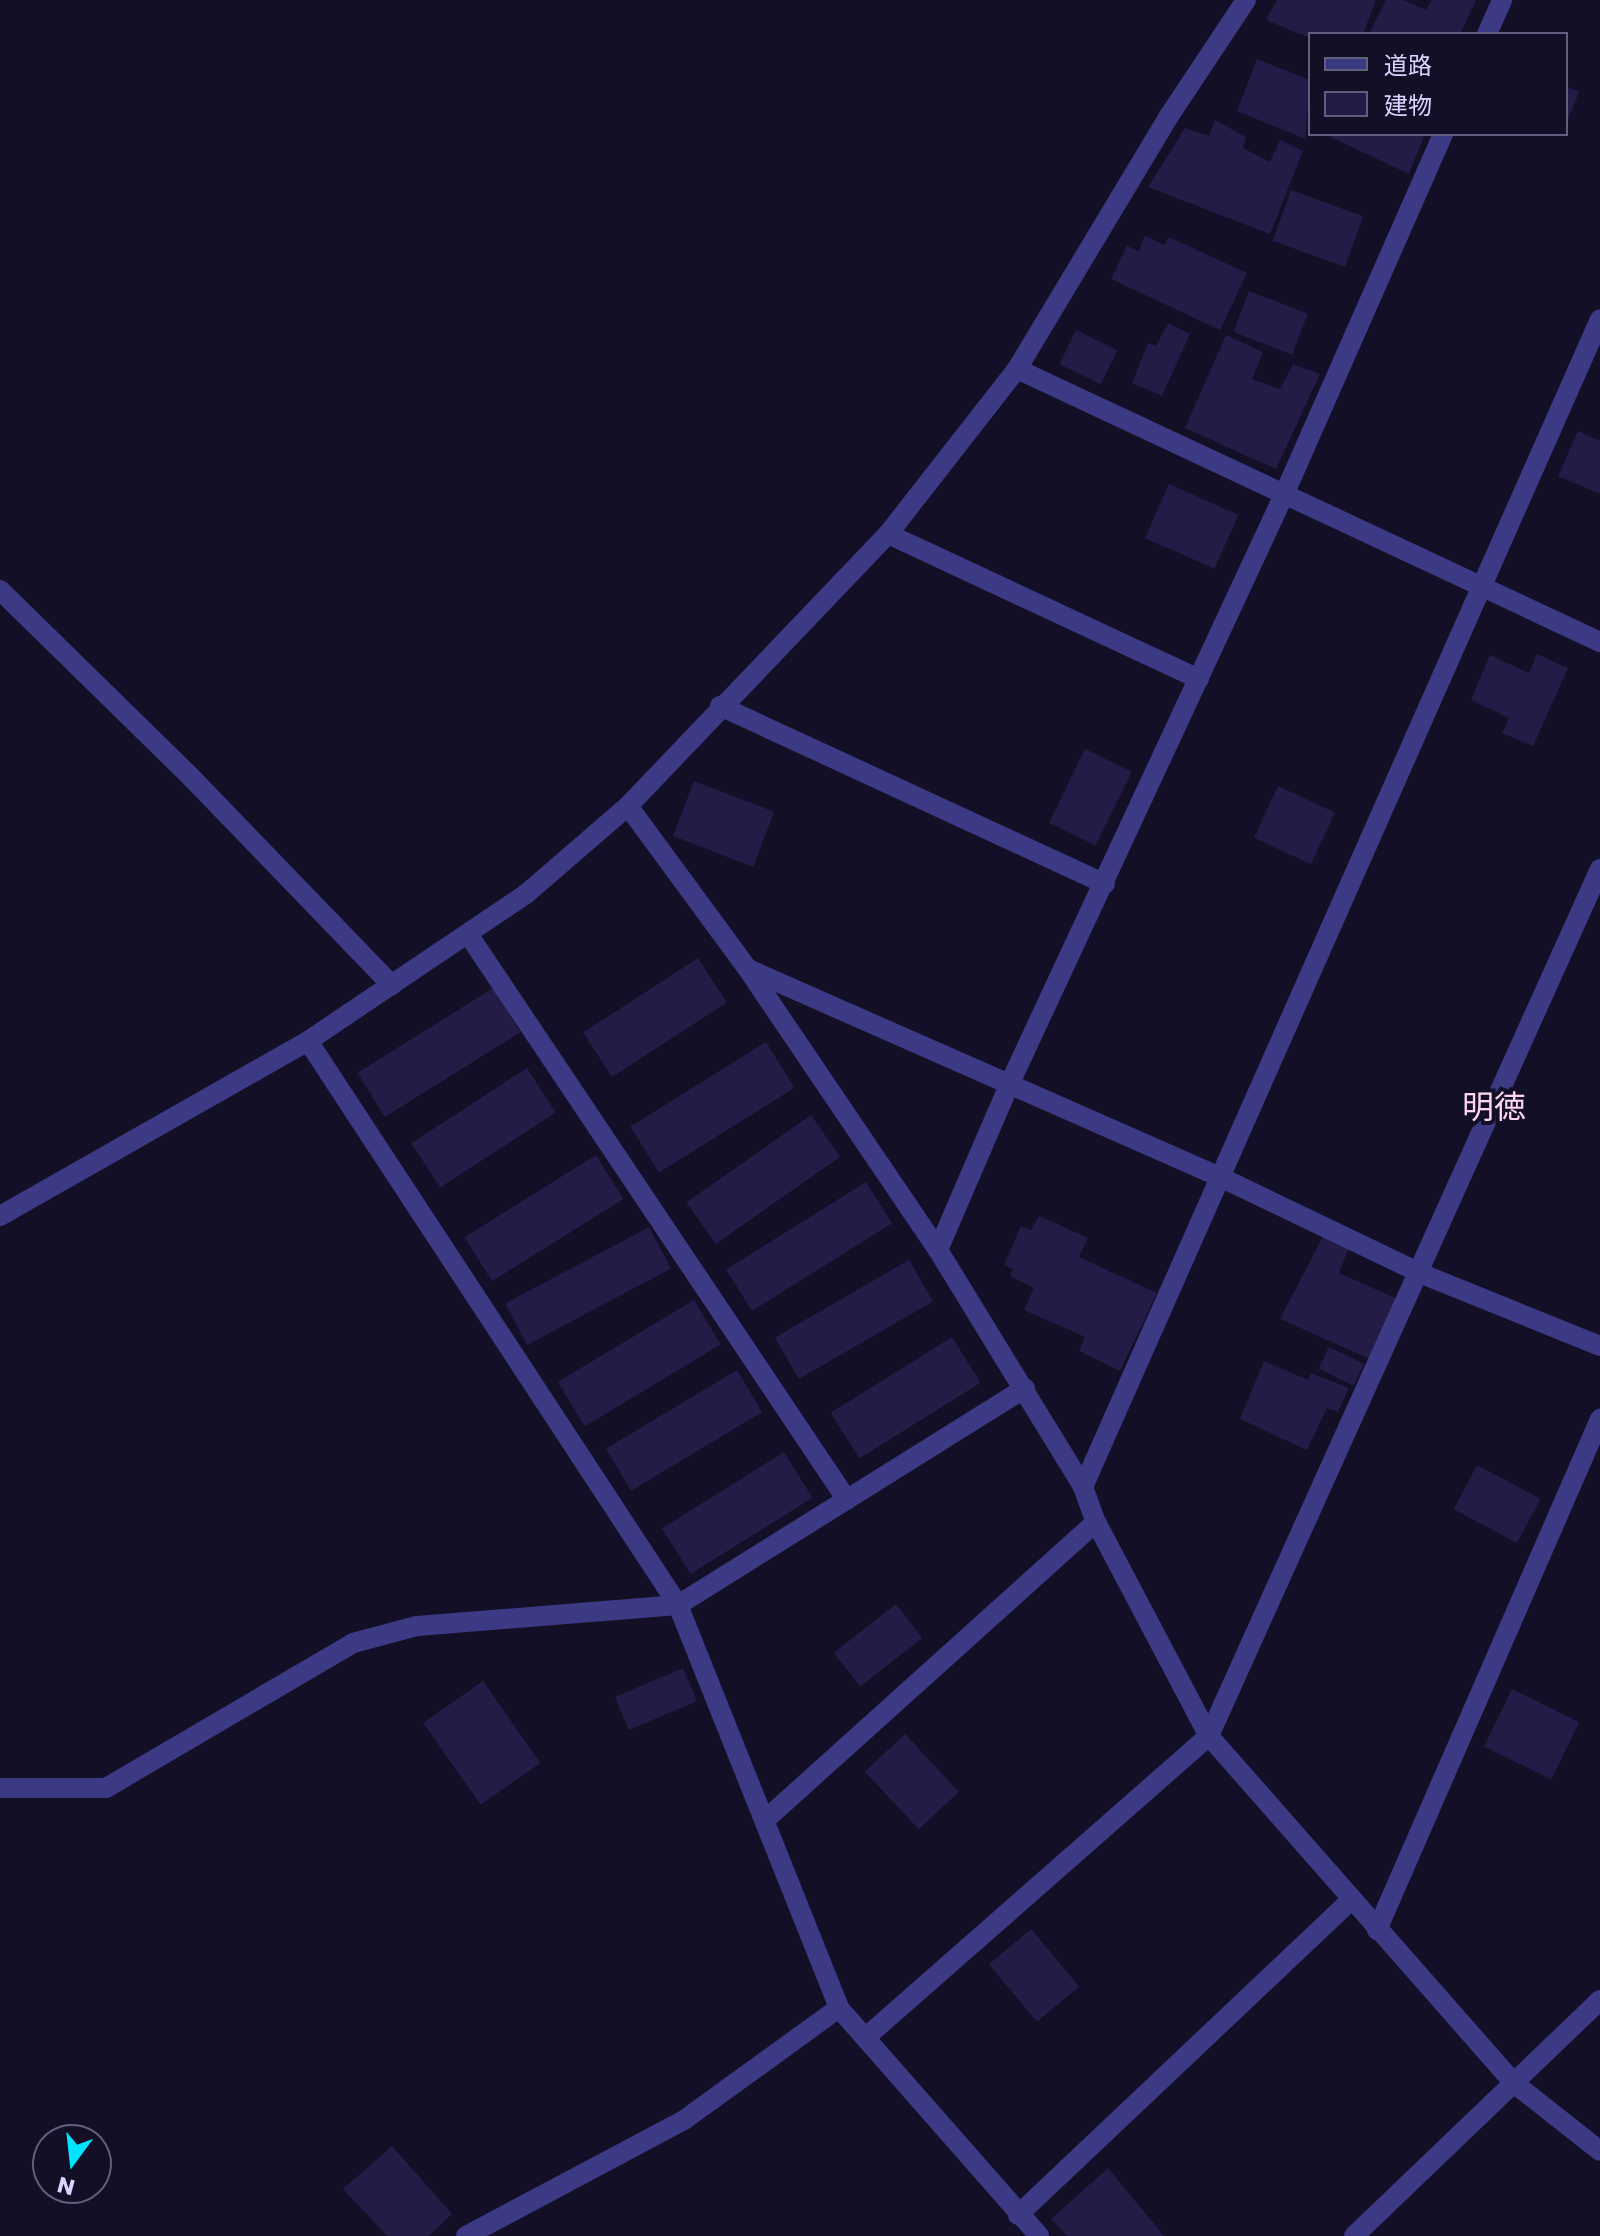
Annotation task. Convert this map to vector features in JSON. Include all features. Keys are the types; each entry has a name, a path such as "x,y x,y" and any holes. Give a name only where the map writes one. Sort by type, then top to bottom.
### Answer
{"street":[{"path":"0,1216 308,1041 526,894 628,806 720,706 888,534 1017,369 1169,116 1246,0"},
{"path":"1488,32 1502,0"},
{"path":"938,1250 1009,1085 1283,497 1442,136"},
{"path":"1083,1487 1600,319"},
{"path":"1017,369 1283,497 1600,642"},
{"path":"888,534 1199,679"},
{"path":"0,590 392,985"},
{"path":"720,706 1105,884"},
{"path":"628,806 747,968 938,1250 1025,1388 1083,1487 1096,1522 1209,1736 1515,2084 1600,2151"},
{"path":"865,2038 1209,1736 1422,1274 1600,869"},
{"path":"468,934 847,1500"},
{"path":"747,968 1222,1178 1422,1274 1600,1346"},
{"path":"308,1041 678,1605 839,2008 1039,2236"},
{"path":"0,1788 106,1788 353,1643 417,1626 678,1605 1025,1388"},
{"path":"1377,1930 1600,1419"},
{"path":"765,1820 1096,1522"},
{"path":"1018,2215 1351,1900"},
{"path":"1354,2236 1593,2007 1600,1982"},
{"path":"466,2236 684,2120 839,2008"}],"building":[{"path":"1277,0 1376,0 1364,32 1308,32 1308,37 1266,20"},
{"path":"1386,0 1403,0 1426,10 1432,0 1476,0 1461,32 1370,32"},
{"path":"1257,59 1308,79 1305,139 1237,111"},
{"path":"1568,87 1579,92 1568,119"},
{"path":"1215,120 1246,137 1243,148 1270,162 1280,140 1303,151 1270,234 1148,187 1185,128 1209,136"},
{"path":"1328,136 1424,136 1409,174"},
{"path":"1291,190 1363,216 1345,267 1273,241"},
{"path":"1145,236 1164,245 1169,237 1247,273 1220,330 1111,279 1127,246 1139,251"},
{"path":"1249,291 1308,314 1292,355 1233,332"},
{"path":"1168,323 1190,334 1162,396 1132,383 1148,343 1156,346"},
{"path":"1076,330 1117,350 1101,384 1059,364"},
{"path":"1226,335 1263,352 1252,379 1280,389 1293,364 1320,374 1276,469 1185,428"},
{"path":"1578,431 1600,441 1600,494 1558,476"},
{"path":"1169,484 1238,515 1214,569 1145,538"},
{"path":"1537,654 1568,668 1533,746 1502,733 1509,718 1471,700 1490,655 1529,673"},
{"path":"1085,749 1132,772 1096,845 1049,823"},
{"path":"694,781 774,812 753,867 673,836"},
{"path":"1278,786 1335,813 1311,864 1254,838"},
{"path":"698,958 727,1002 612,1077 583,1033"},
{"path":"493,988 521,1032 385,1117 357,1073"},
{"path":"766,1042 795,1088 659,1173 630,1127"},
{"path":"527,1068 556,1112 440,1188 411,1143"},
{"path":"811,1115 840,1157 716,1244 686,1202"},
{"path":"596,1155 624,1199 492,1281 465,1237"},
{"path":"866,1182 892,1224 752,1311 726,1269"},
{"path":"1039,1216 1088,1238 1079,1257 1157,1293 1120,1371 1079,1351 1085,1337 1024,1310 1034,1288 1010,1276 1013,1269 1004,1265 1021,1226 1031,1230"},
{"path":"649,1227 671,1268 527,1345 505,1304"},
{"path":"1323,1236 1349,1247 1339,1273 1398,1299 1370,1359 1280,1319"},
{"path":"909,1260 933,1302 799,1379 775,1338"},
{"path":"694,1300 721,1345 584,1426 558,1382"},
{"path":"952,1337 981,1383 859,1459 831,1413"},
{"path":"1329,1347 1364,1364 1354,1386 1318,1369"},
{"path":"1264,1361 1308,1380 1311,1373 1349,1388 1338,1412 1327,1408 1307,1450 1240,1419"},
{"path":"737,1370 762,1412 631,1491 606,1449"},
{"path":"784,1452 813,1498 690,1574 662,1528"},
{"path":"1477,1465 1541,1499 1517,1543 1454,1509"},
{"path":"896,1604 922,1638 860,1687 834,1653"},
{"path":"683,1668 697,1701 629,1730 615,1697"},
{"path":"483,1681 540,1763 481,1805 423,1723"},
{"path":"1512,1689 1579,1722 1551,1779 1484,1747"},
{"path":"905,1734 959,1792 919,1829 865,1772"},
{"path":"1031,1929 1079,1986 1037,2022 989,1964"},
{"path":"392,2146 452,2214 429,2236 387,2236 343,2189"},
{"path":"1108,2168 1164,2236 1067,2236 1051,2219"}],"district":[{"name":"明徳","path":"1494,1107"}]}
